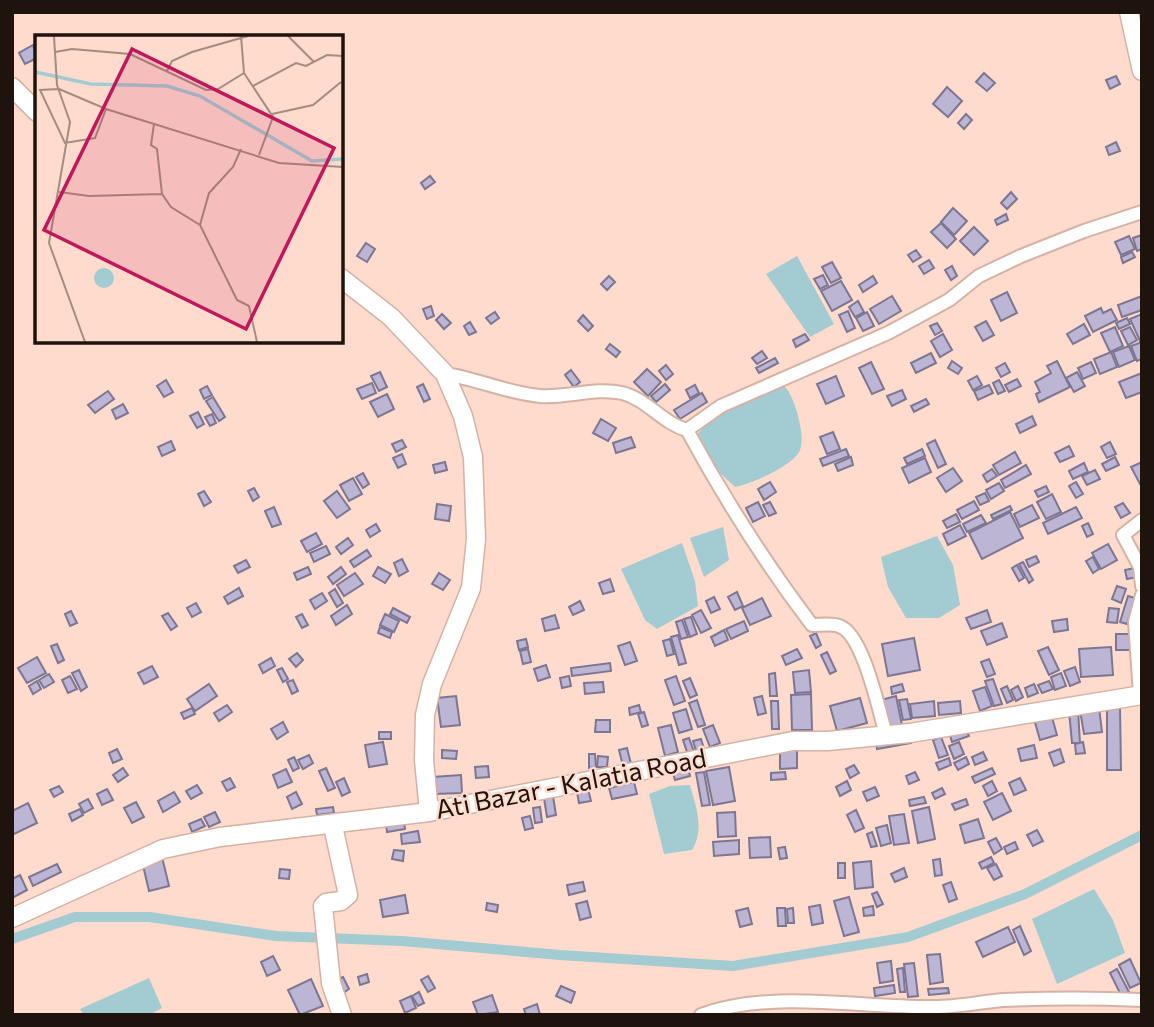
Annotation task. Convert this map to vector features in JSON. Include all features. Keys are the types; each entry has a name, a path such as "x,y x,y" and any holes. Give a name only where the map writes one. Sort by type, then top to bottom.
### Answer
{"main road":[{"path":"1129,12 1142,71"},
{"path":"12,87 35,110"},
{"path":"343,280 391,317 445,374 463,416 473,457 475,539 471,588 432,684 425,715 424,760 429,812"},
{"name":"Ati Bazar - Kalatia Road","path":"12,918 163,849 220,837 333,826 429,812 793,741 886,735 1141,694"},
{"path":"333,826 348,891 341,901 324,904 331,982 342,1015"}],"street":[{"path":"687,430 721,406 888,334 949,300 979,276 1021,256 1142,212"},
{"path":"445,374 467,377 509,392 543,396 619,392 636,397 677,427 687,430 746,531 811,625 838,625 850,632 863,661 886,735"},
{"path":"1142,520 1123,535 1140,567 1142,586"},
{"path":"1141,694 1135,622 1142,595"},
{"path":"701,1015 723,1007 784,1003 875,1003 941,1011 1027,1000 1102,997 1142,1000"}],"water":[{"path":"797,256 834,324 810,337 766,274"},
{"path":"781,384 789,393 797,412 802,436 800,450 781,468 735,487 717,470 698,434 725,410"},
{"path":"723,527 729,560 704,577 690,538"},
{"path":"937,536 953,565 960,605 939,618 906,618 888,587 881,557"},
{"path":"682,543 695,581 698,606 657,629 645,620 621,569"},
{"path":"690,785 699,826 696,842 692,850 664,854 649,794 670,786"},
{"path":"1094,889 1113,920 1125,953 1057,984 1032,919"},
{"path":"149,978 162,1008 149,1015 84,1015 80,1009"}],"building":[{"path":"33,45 35,59 25,64 19,53"},
{"path":"984,73 995,83 987,91 976,82"},
{"path":"1116,76 1120,84 1110,89 1106,80"},
{"path":"947,87 962,101 948,117 933,104"},
{"path":"966,114 972,120 964,129 958,123"},
{"path":"1116,142 1120,151 1109,155 1106,147"},
{"path":"430,176 435,182 425,189 421,183"},
{"path":"1011,192 1017,199 1007,209 1001,203"},
{"path":"953,208 967,221 954,235 941,222"},
{"path":"1006,214 1008,220 997,225 995,220"},
{"path":"941,223 956,239 947,248 931,232"},
{"path":"974,227 988,241 974,255 960,241"},
{"path":"1142,235 1142,249 1137,251 1133,238"},
{"path":"1129,236 1135,249 1121,255 1115,242"},
{"path":"366,243 375,249 367,262 357,256"},
{"path":"916,250 921,257 913,262 908,255"},
{"path":"1132,252 1135,257 1123,263 1121,257"},
{"path":"929,260 934,268 924,274 919,266"},
{"path":"832,262 841,278 831,283 822,267"},
{"path":"952,266 957,276 951,280 945,270"},
{"path":"823,275 828,285 820,289 814,279"},
{"path":"609,276 615,282 607,290 601,284"},
{"path":"873,276 877,283 863,292 859,285"},
{"path":"841,281 852,300 832,311 821,291"},
{"path":"1007,292 1017,313 1001,321 991,300"},
{"path":"892,296 901,311 879,324 870,309"},
{"path":"1142,296 1142,310 1122,317 1118,305"},
{"path":"858,301 864,312 855,317 849,307"},
{"path":"431,306 434,316 427,319 423,309"},
{"path":"1101,308 1103,313 1111,309 1117,320 1093,332 1085,316"},
{"path":"848,311 855,328 847,332 839,315"},
{"path":"495,312 499,318 491,324 486,318"},
{"path":"867,312 874,326 863,331 856,318"},
{"path":"442,314 451,323 444,329 436,320"},
{"path":"1142,314 1142,341 1140,341 1130,319"},
{"path":"583,315 593,326 588,331 578,321"},
{"path":"1127,318 1130,324 1119,329 1116,323"},
{"path":"986,321 994,335 983,341 975,327"},
{"path":"470,322 476,332 469,335 464,326"},
{"path":"937,323 942,331 935,335 930,326"},
{"path":"1084,324 1090,335 1073,344 1067,334"},
{"path":"1115,327 1123,346 1110,352 1101,333"},
{"path":"1130,327 1137,340 1128,345 1121,331"},
{"path":"805,334 809,340 796,347 793,340"},
{"path":"943,334 952,350 940,357 931,341"},
{"path":"1142,342 1142,359 1137,361 1131,346"},
{"path":"610,344 620,352 616,357 606,349"},
{"path":"1129,346 1135,360 1119,367 1113,352"},
{"path":"762,351 767,358 757,364 752,358"},
{"path":"1111,352 1117,367 1100,374 1094,359"},
{"path":"931,353 936,363 916,373 911,363"},
{"path":"775,358 778,363 759,373 756,368"},
{"path":"952,361 962,368 958,374 948,368"},
{"path":"1057,361 1070,387 1039,402 1036,394 1040,392 1035,382 1051,373 1047,366"},
{"path":"871,362 884,389 872,394 859,368"},
{"path":"1091,362 1096,373 1083,379 1078,368"},
{"path":"1005,363 1010,372 1001,377 996,368"},
{"path":"666,365 673,374 666,380 659,371"},
{"path":"647,369 661,382 648,396 634,382"},
{"path":"571,370 580,382 574,387 565,375"},
{"path":"380,372 387,387 379,391 371,376"},
{"path":"1077,372 1085,386 1074,392 1066,378"},
{"path":"1142,373 1142,392 1126,398 1119,382"},
{"path":"836,376 844,396 826,404 817,384"},
{"path":"977,376 982,385 973,390 968,381"},
{"path":"1017,379 1021,386 1009,392 1005,385"},
{"path":"166,380 173,392 164,397 157,386"},
{"path":"999,380 1005,391 998,394 993,383"},
{"path":"372,383 376,393 362,399 357,389"},
{"path":"423,384 430,399 424,402 417,387"},
{"path":"665,384 670,390 656,402 651,396"},
{"path":"695,385 699,393 690,398 686,390"},
{"path":"989,385 993,393 978,400 974,391"},
{"path":"207,386 212,395 204,399 200,390"},
{"path":"902,390 906,399 892,406 887,396"},
{"path":"108,391 114,399 95,413 88,405"},
{"path":"702,393 707,402 680,419 674,410"},
{"path":"387,394 394,409 378,417 370,402"},
{"path":"213,397 225,417 219,421 206,401"},
{"path":"926,399 929,404 914,412 911,406"},
{"path":"123,404 128,413 116,419 112,410"},
{"path":"198,412 204,424 197,428 190,416"},
{"path":"212,414 216,423 210,426 205,417"},
{"path":"1032,416 1036,425 1020,433 1016,424"},
{"path":"601,419 616,428 608,441 593,433"},
{"path":"833,432 840,449 827,454 820,437"},
{"path":"631,437 635,447 616,453 613,443"},
{"path":"402,440 406,447 396,452 392,444"},
{"path":"935,440 946,464 938,468 927,444"},
{"path":"171,441 175,450 162,456 158,447"},
{"path":"1110,442 1116,454 1107,458 1101,447"},
{"path":"1069,446 1074,456 1060,462 1055,453"},
{"path":"846,449 849,456 823,466 820,459"},
{"path":"922,449 925,456 907,464 904,458"},
{"path":"1015,452 1021,463 999,475 993,465"},
{"path":"402,454 406,464 398,468 393,458"},
{"path":"851,457 853,465 838,471 835,464"},
{"path":"1115,457 1119,465 1106,471 1102,464"},
{"path":"925,458 931,472 909,483 902,468"},
{"path":"445,462 447,470 435,473 433,465"},
{"path":"1142,462 1142,483 1140,484 1131,467"},
{"path":"1084,463 1088,472 1073,479 1069,471"},
{"path":"1026,465 1031,474 1005,488 1001,480"},
{"path":"953,468 962,481 946,492 937,478"},
{"path":"992,469 997,476 987,482 983,475"},
{"path":"1095,470 1100,479 1087,485 1082,476"},
{"path":"363,473 369,484 363,488 356,477"},
{"path":"353,478 362,494 349,501 340,485"},
{"path":"770,482 776,492 764,500 758,489"},
{"path":"1076,482 1083,494 1076,498 1069,486"},
{"path":"999,483 1004,491 991,499 986,490"},
{"path":"1046,486 1049,492 1038,497 1035,491"},
{"path":"254,488 259,497 253,501 248,491"},
{"path":"204,491 211,502 204,506 198,494"},
{"path":"337,491 350,509 337,518 324,501"},
{"path":"985,493 989,501 980,505 976,497"},
{"path":"1052,494 1061,512 1046,519 1037,502"},
{"path":"974,501 979,510 962,519 957,510"},
{"path":"758,502 765,516 753,522 746,508"},
{"path":"770,502 776,513 769,516 763,505"},
{"path":"1123,503 1130,513 1121,518 1115,507"},
{"path":"437,504 451,506 449,521 435,519"},
{"path":"1032,505 1039,518 1020,527 1014,514"},
{"path":"1010,506 1012,510 993,519 991,515"},
{"path":"274,507 281,524 272,527 265,511"},
{"path":"1076,507 1082,518 1048,534 1043,523"},
{"path":"1010,512 1023,538 982,559 969,533"},
{"path":"956,514 960,522 947,528 943,521"},
{"path":"981,515 986,523 967,532 963,524"},
{"path":"1088,523 1093,534 1087,537 1082,526"},
{"path":"376,524 380,531 370,537 366,530"},
{"path":"960,525 966,536 948,545 943,534"},
{"path":"316,533 322,544 307,552 301,541"},
{"path":"348,538 353,545 341,554 336,547"},
{"path":"1108,544 1117,560 1101,569 1092,553"},
{"path":"326,546 330,554 314,562 310,553"},
{"path":"367,550 371,556 354,567 350,561"},
{"path":"1036,556 1039,562 1029,567 1026,560"},
{"path":"1093,557 1099,569 1093,573 1086,561"},
{"path":"402,559 408,571 399,576 394,563"},
{"path":"246,560 250,567 238,573 234,566"},
{"path":"1023,562 1033,580 1029,583 1019,564"},
{"path":"1017,565 1024,578 1019,581 1012,568"},
{"path":"308,567 311,574 297,580 294,573"},
{"path":"341,567 346,574 333,584 328,577"},
{"path":"378,567 391,574 385,583 373,576"},
{"path":"1135,568 1137,577 1127,579 1125,570"},
{"path":"355,573 363,584 344,596 337,585"},
{"path":"439,573 450,580 443,590 432,584"},
{"path":"610,579 614,591 603,594 599,583"},
{"path":"1117,586 1126,589 1121,603 1112,599"},
{"path":"239,588 243,596 228,604 224,597"},
{"path":"335,589 343,603 337,607 329,593"},
{"path":"737,592 743,606 735,610 728,597"},
{"path":"322,593 327,601 315,609 310,600"},
{"path":"1128,596 1135,598 1127,624 1120,622"},
{"path":"714,597 720,609 711,613 706,601"},
{"path":"762,598 771,616 750,625 742,608"},
{"path":"580,601 584,610 573,615 569,607"},
{"path":"196,603 201,612 192,617 187,608"},
{"path":"347,605 352,614 336,625 331,616"},
{"path":"393,608 410,617 407,623 390,614"},
{"path":"1109,608 1119,609 1117,623 1107,622"},
{"path":"701,610 711,628 701,633 692,615"},
{"path":"987,610 991,622 971,629 966,618"},
{"path":"71,611 77,623 70,626 65,614"},
{"path":"168,613 177,626 171,630 162,616"},
{"path":"302,614 308,625 302,628 296,617"},
{"path":"385,614 399,621 394,632 380,625"},
{"path":"555,615 559,628 545,631 542,619"},
{"path":"691,617 697,634 690,637 684,619"},
{"path":"1067,619 1068,630 1054,632 1052,621"},
{"path":"682,620 688,637 681,639 676,622"},
{"path":"744,621 748,631 731,639 726,629"},
{"path":"1002,623 1007,637 987,645 981,631"},
{"path":"380,627 392,632 390,638 378,633"},
{"path":"724,630 728,640 715,646 711,637"},
{"path":"816,633 821,645 816,648 810,636"},
{"path":"1116,634 1132,634 1132,650 1116,650"},
{"path":"678,635 686,663 679,665 671,637"},
{"path":"914,638 920,670 888,676 882,644"},
{"path":"526,639 528,647 519,650 517,641"},
{"path":"670,639 674,654 667,656 663,641"},
{"path":"630,642 637,661 625,665 618,646"},
{"path":"57,644 64,660 58,663 51,646"},
{"path":"1048,647 1059,670 1049,675 1038,651"},
{"path":"1111,647 1113,675 1081,677 1079,649"},
{"path":"528,649 531,662 523,664 520,651"},
{"path":"797,649 802,658 786,665 782,656"},
{"path":"827,652 836,671 830,674 821,655"},
{"path":"297,653 303,660 296,667 289,659"},
{"path":"37,657 46,673 27,683 18,668"},
{"path":"271,658 275,666 263,673 259,665"},
{"path":"989,659 995,674 987,677 981,662"},
{"path":"610,663 611,671 572,676 571,668"},
{"path":"546,665 550,677 538,681 534,669"},
{"path":"152,666 158,677 144,684 138,673"},
{"path":"1075,667 1080,682 1070,686 1064,671"},
{"path":"282,668 288,679 283,682 277,670"},
{"path":"79,670 87,687 81,691 72,673"},
{"path":"809,670 811,692 795,693 793,672"},
{"path":"775,673 777,696 770,696 769,674"},
{"path":"1061,673 1066,686 1055,690 1051,677"},
{"path":"49,674 54,682 44,688 39,680"},
{"path":"70,676 77,689 68,693 62,680"},
{"path":"569,676 571,686 562,688 560,678"},
{"path":"676,676 685,701 674,705 665,680"},
{"path":"690,678 697,695 690,698 683,681"},
{"path":"993,679 1002,704 994,706 985,681"},
{"path":"293,680 298,691 292,694 287,682"},
{"path":"37,681 41,689 33,694 29,686"},
{"path":"1049,681 1053,689 1042,693 1038,685"},
{"path":"603,682 604,692 585,694 584,683"},
{"path":"209,684 217,696 195,711 187,699"},
{"path":"902,684 904,691 892,694 891,687"},
{"path":"1034,684 1038,693 1028,697 1025,688"},
{"path":"1007,686 1013,700 1007,703 1001,689"},
{"path":"1018,686 1023,697 1016,701 1011,690"},
{"path":"985,687 992,706 980,711 973,691"},
{"path":"811,694 812,730 792,730 791,695"},
{"path":"456,696 460,725 441,727 437,698"},
{"path":"762,696 766,713 758,715 754,698"},
{"path":"896,696 902,725 887,728 881,700"},
{"path":"860,698 867,723 837,731 830,706"},
{"path":"907,699 911,719 903,720 899,700"},
{"path":"697,700 705,725 698,727 689,703"},
{"path":"771,701 778,701 779,729 772,729"},
{"path":"934,701 935,716 912,718 910,704"},
{"path":"960,701 961,713 939,715 938,703"},
{"path":"227,705 232,712 219,721 214,713"},
{"path":"639,705 641,712 630,715 629,708"},
{"path":"1099,707 1102,732 1084,734 1080,710"},
{"path":"1120,707 1121,770 1107,770 1107,708"},
{"path":"192,708 195,714 184,719 181,713"},
{"path":"686,709 692,729 679,733 673,713"},
{"path":"1078,710 1080,743 1072,743 1069,711"},
{"path":"644,712 648,725 642,727 638,714"},
{"path":"1051,714 1057,735 1040,740 1034,719"},
{"path":"596,720 610,720 610,732 595,732"},
{"path":"283,722 288,732 277,739 271,729"},
{"path":"671,725 678,752 665,756 658,728"},
{"path":"713,725 720,743 710,747 703,729"},
{"path":"965,727 969,736 952,742 949,732"},
{"path":"379,732 391,732 391,739 379,739"},
{"path":"909,735 911,743 877,749 876,742"},
{"path":"941,737 948,755 939,758 933,740"},
{"path":"689,738 694,752 688,755 683,740"},
{"path":"701,739 705,752 697,754 693,741"},
{"path":"383,742 387,764 369,767 365,745"},
{"path":"959,742 964,754 954,759 949,746"},
{"path":"1083,742 1085,753 1076,754 1075,744"},
{"path":"780,745 797,745 797,768 780,769"},
{"path":"1034,745 1037,758 1021,761 1018,749"},
{"path":"627,748 631,764 623,766 619,750"},
{"path":"117,749 122,759 113,763 109,753"},
{"path":"1060,749 1064,762 1054,766 1049,753"},
{"path":"442,750 457,751 456,759 442,758"},
{"path":"983,752 987,760 975,765 972,757"},
{"path":"589,754 595,754 596,767 589,768"},
{"path":"309,755 313,763 303,769 298,760"},
{"path":"598,756 608,757 607,767 597,767"},
{"path":"294,757 299,768 293,771 288,760"},
{"path":"966,757 969,764 958,770 954,763"},
{"path":"949,758 951,765 939,770 936,763"},
{"path":"687,763 690,776 675,780 671,767"},
{"path":"854,765 859,773 850,778 846,769"},
{"path":"488,766 489,777 476,778 475,767"},
{"path":"729,767 735,801 713,805 706,771"},
{"path":"123,768 128,775 118,782 113,775"},
{"path":"326,768 335,788 328,791 319,771"},
{"path":"992,768 995,774 975,783 972,777"},
{"path":"286,769 292,782 278,788 273,775"},
{"path":"704,772 710,805 702,806 696,773"},
{"path":"785,772 786,779 771,780 771,773"},
{"path":"915,772 919,780 909,784 906,776"},
{"path":"461,775 462,793 434,794 433,777"},
{"path":"230,778 235,787 227,791 222,782"},
{"path":"344,778 350,792 342,796 336,782"},
{"path":"1020,778 1026,790 1014,795 1009,783"},
{"path":"847,781 851,790 840,796 836,787"},
{"path":"992,781 997,791 988,796 983,786"},
{"path":"634,782 637,794 612,799 609,788"},
{"path":"197,785 202,793 191,799 186,791"},
{"path":"587,785 591,801 579,803 576,787"},
{"path":"59,786 63,792 54,797 50,790"},
{"path":"875,787 879,796 867,801 863,792"},
{"path":"942,788 945,794 935,799 932,793"},
{"path":"107,789 113,800 102,805 97,794"},
{"path":"174,792 180,802 163,812 158,801"},
{"path":"296,792 302,804 292,809 287,797"},
{"path":"1002,793 1011,811 993,820 984,802"},
{"path":"553,796 556,815 547,817 544,798"},
{"path":"924,797 926,803 910,806 909,800"},
{"path":"88,799 93,808 84,813 79,804"},
{"path":"966,799 968,805 955,810 952,804"},
{"path":"136,802 144,817 132,823 124,808"},
{"path":"28,803 37,823 12,835 12,811"},
{"path":"333,807 334,813 317,815 316,809"},
{"path":"540,807 542,822 535,823 533,808"},
{"path":"929,807 935,839 918,843 912,811"},
{"path":"80,809 83,815 72,821 69,814"},
{"path":"856,810 864,828 855,832 847,815"},
{"path":"215,812 220,822 209,827 204,817"},
{"path":"735,812 736,836 718,837 717,813"},
{"path":"904,814 909,843 894,845 889,816"},
{"path":"530,816 533,828 525,830 522,818"},
{"path":"201,819 205,826 192,832 189,824"},
{"path":"978,819 984,838 965,843 960,825"},
{"path":"404,822 405,829 387,832 386,825"},
{"path":"887,825 891,843 881,846 876,828"},
{"path":"1037,830 1043,841 1033,846 1027,835"},
{"path":"418,831 420,842 402,844 401,834"},
{"path":"872,832 877,846 871,847 867,834"},
{"path":"770,837 771,857 750,858 749,838"},
{"path":"996,838 1002,849 994,854 988,842"},
{"path":"739,840 739,854 714,856 713,842"},
{"path":"1015,842 1018,849 1007,854 1004,847"},
{"path":"785,847 787,858 780,859 778,848"},
{"path":"394,850 404,851 403,861 392,859"},
{"path":"162,857 169,886 149,891 142,861"},
{"path":"991,857 994,863 982,869 979,863"},
{"path":"940,859 942,875 935,876 933,860"},
{"path":"871,861 873,887 855,889 853,863"},
{"path":"838,863 845,863 845,878 838,878"},
{"path":"57,864 61,872 33,886 29,877"},
{"path":"996,864 1002,876 994,880 987,868"},
{"path":"904,868 907,877 895,882 891,874"},
{"path":"280,869 290,870 289,879 279,878"},
{"path":"20,875 27,890 12,898 12,879"},
{"path":"583,882 585,891 569,895 567,885"},
{"path":"951,882 957,899 949,902 943,885"},
{"path":"877,892 883,904 877,907 872,894"},
{"path":"405,895 408,913 383,917 380,900"},
{"path":"849,897 859,932 844,936 834,901"},
{"path":"587,901 591,917 580,920 576,904"},
{"path":"487,903 498,905 497,912 486,910"},
{"path":"820,905 823,923 812,925 809,907"},
{"path":"873,906 874,915 864,916 863,908"},
{"path":"748,908 752,924 740,927 736,911"},
{"path":"777,908 785,908 786,926 778,926"},
{"path":"793,908 794,923 788,923 787,909"},
{"path":"1020,926 1031,951 1024,955 1013,930"},
{"path":"1008,927 1015,942 983,957 976,942"},
{"path":"940,954 943,982 930,984 927,955"},
{"path":"273,956 280,970 267,976 261,962"},
{"path":"1130,959 1141,983 1130,988 1119,965"},
{"path":"891,961 893,981 880,983 877,963"},
{"path":"914,963 918,996 908,997 904,964"},
{"path":"903,968 905,992 900,992 897,969"},
{"path":"1117,969 1129,992 1121,995 1110,973"},
{"path":"367,974 369,982 360,985 358,977"},
{"path":"428,976 435,988 428,992 421,980"},
{"path":"343,977 349,989 343,993 336,980"},
{"path":"311,979 323,1006 300,1015 288,990"},
{"path":"894,985 895,993 875,996 874,988"},
{"path":"561,986 575,992 571,1003 556,996"},
{"path":"948,988 949,993 929,995 928,989"},
{"path":"419,992 424,1003 418,1006 412,996"},
{"path":"492,995 498,1012 478,1015 473,1002"},
{"path":"411,996 416,1008 405,1013 400,1001"},
{"path":"537,1004 540,1015 526,1015 524,1009"}],"waterway":[{"path":"12,939 75,917 150,917 276,936 402,941 733,966 908,937 1025,894 1142,835"}]}
